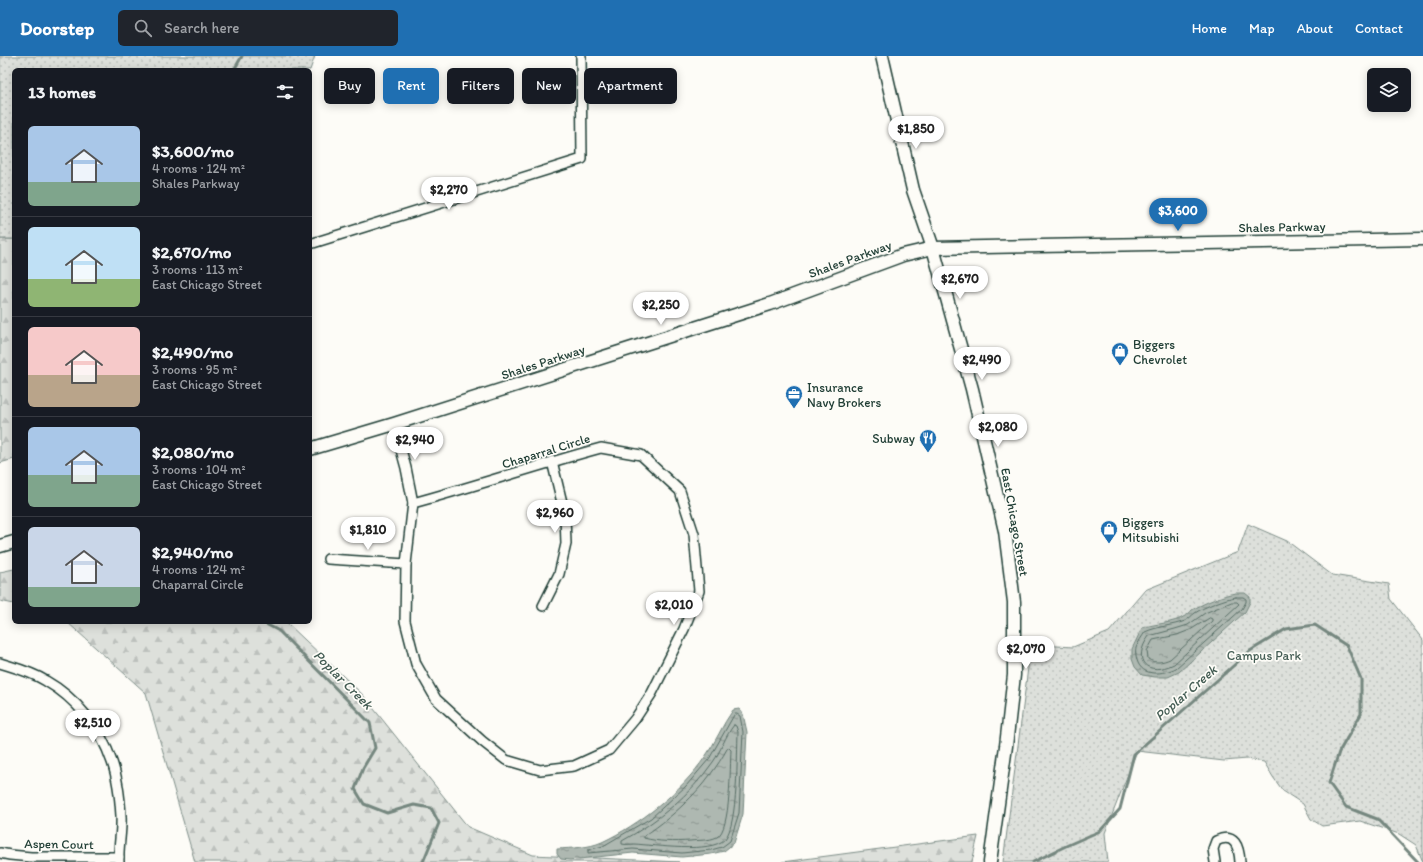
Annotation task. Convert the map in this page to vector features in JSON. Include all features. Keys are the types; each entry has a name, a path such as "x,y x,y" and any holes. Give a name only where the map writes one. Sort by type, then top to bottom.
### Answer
{"street":[{"path":"312,243 582,159 581,56"},
{"name":"East Chicago Street","path":"882,56 913,190 933,248 972,390 1005,531 1014,602 1014,676 991,856"},
{"name":"Shales Parkway","path":"312,447 394,424 770,304 902,255 933,248 1423,239"},
{"name":"Chaparral Circle","path":"394,424 406,468 413,503 406,564 405,621 416,664 436,699 482,741 506,760 540,770 574,766 609,750 635,719 652,693 684,629 699,590 694,534 680,491 641,455 601,448 552,461 503,478 413,503"},
{"path":"543,606 559,574 566,544 565,515 552,461"},
{"path":"0,546 12,543"},
{"path":"328,559 406,564"},
{"path":"0,663 46,680 63,692 94,724 113,763 118,788 121,819 119,860"},
{"path":"1215,862 1213,849 1216,841 1222,838 1231,839 1236,843 1240,862"},
{"name":"Aspen Court","path":"0,853 30,857 119,860"}],"green space":[{"path":"0,56 315,56 311,68 12,68 12,239 0,239"},
{"path":"0,239 12,239 12,460 0,463"},
{"name":"Campus Park","path":"1248,524 1287,541 1332,575 1389,584 1391,599 1423,640 1423,862 1416,845 1399,834 1360,821 1322,826 1311,819 1303,804 1283,791 1264,762 1247,759 1224,761 1137,751 1105,833 1108,862 1003,862 1029,660 1041,645 1073,647 1109,632 1145,590 1238,552"},
{"path":"12,569 12,604 0,601 0,572"},
{"path":"69,624 288,624 362,694 468,827 533,855 679,862 195,862 146,693"},
{"path":"978,836 972,862 782,862"}],"water":[{"path":"1236,593 1245,593 1250,597 1250,602 1245,612 1179,672 1168,677 1155,677 1142,675 1135,667 1132,659 1132,649 1142,628 1175,621 1186,616 1192,610 1207,602"},
{"path":"739,709 743,714 747,732 743,814 734,843 724,851 682,857 633,853 570,860 561,859 557,854 557,849 586,847 602,842 645,817 659,806 695,770 709,751 733,710"}],"waterway":[{"name":"Poplar Creek","path":"235,68 242,56"},
{"name":"Poplar Creek","path":"266,624 279,631 370,723 375,748 363,768 355,789 364,804 387,813 414,805 431,808 439,823 423,862"},
{"name":"Poplar Creek","path":"1033,862 1100,831 1120,809 1134,754 1250,651 1286,629 1315,625 1347,646 1361,679 1361,714 1339,752 1329,783 1346,807 1377,819 1418,862"}],"place":[{"name":"Biggers Chevrolet","path":"1120,366"},
{"name":"Insurance Navy Brokers","path":"794,409"},
{"name":"Subway","path":"928,453"},
{"name":"Biggers Mitsubishi","path":"1109,544"}]}
